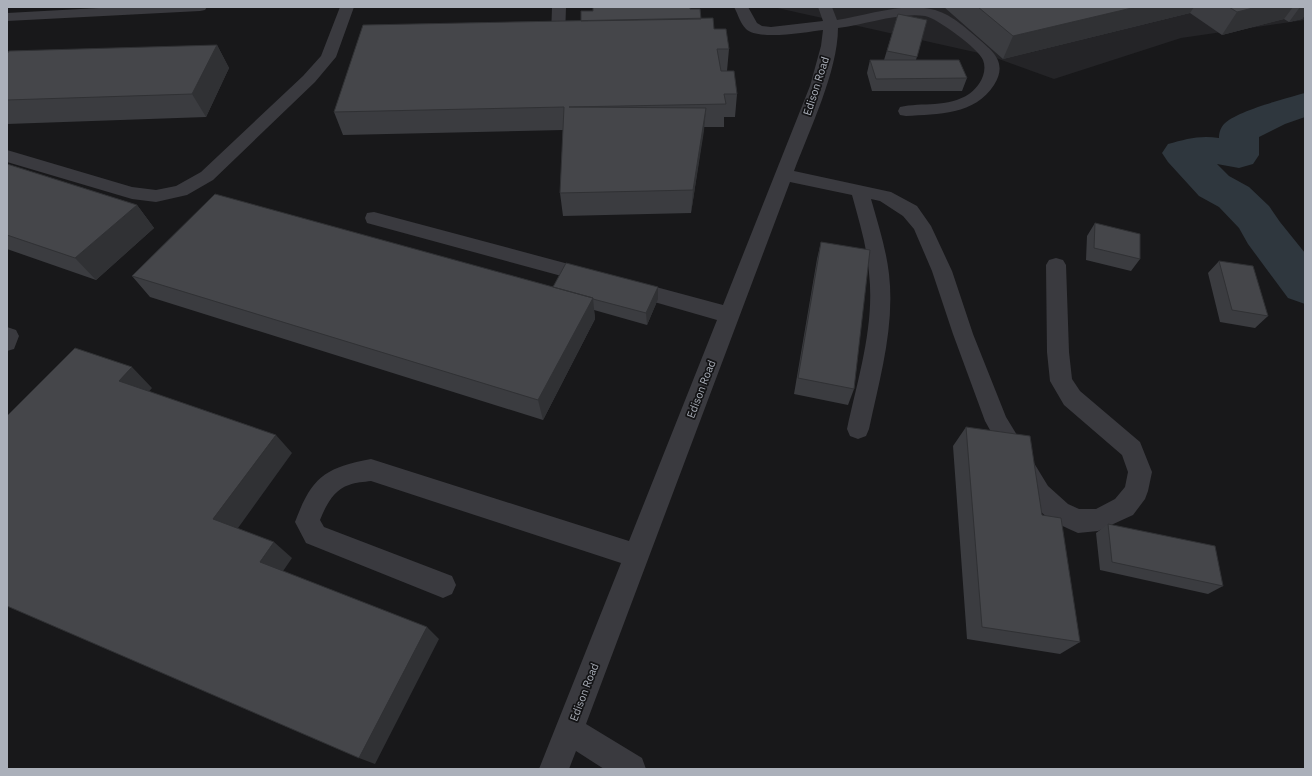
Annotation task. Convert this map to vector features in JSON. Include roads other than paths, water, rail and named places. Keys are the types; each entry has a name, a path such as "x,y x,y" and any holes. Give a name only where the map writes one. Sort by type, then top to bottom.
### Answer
{"street":[{"path":"7,17 200,7"},
{"path":"7,156 132,193 156,196 181,191 207,176 308,79 328,57 347,7"},
{"path":"558,37 559,7"},
{"path":"741,7 750,25 756,29 773,31 828,16 910,12 936,14 946,20 988,55 992,65 992,75 986,88 975,97 963,104 946,108 906,111"},
{"name":"Edison Road","path":"554,769 818,86 829,42 828,16"},
{"path":"544,23 559,22"},
{"path":"784,175 885,196 910,211 922,226 942,270 963,334 996,421 1039,494 1059,512 1078,521 1098,520 1124,507 1136,491 1140,472 1132,449 1072,398 1061,382 1058,352 1056,265"},
{"path":"858,429 879,322 880,286 877,256 860,191"},
{"path":"374,218 729,315"},
{"path":"7,335 9,336 7,343"},
{"path":"443,585 315,535 307,522 312,507 324,490 340,477 371,470 637,556"},
{"path":"569,730 631,769"}],"waterway":[{"path":"1305,105 1271,116 1239,132 1239,155 1204,149 1182,153 1214,186 1234,197 1254,217 1264,233 1305,286"}]}
